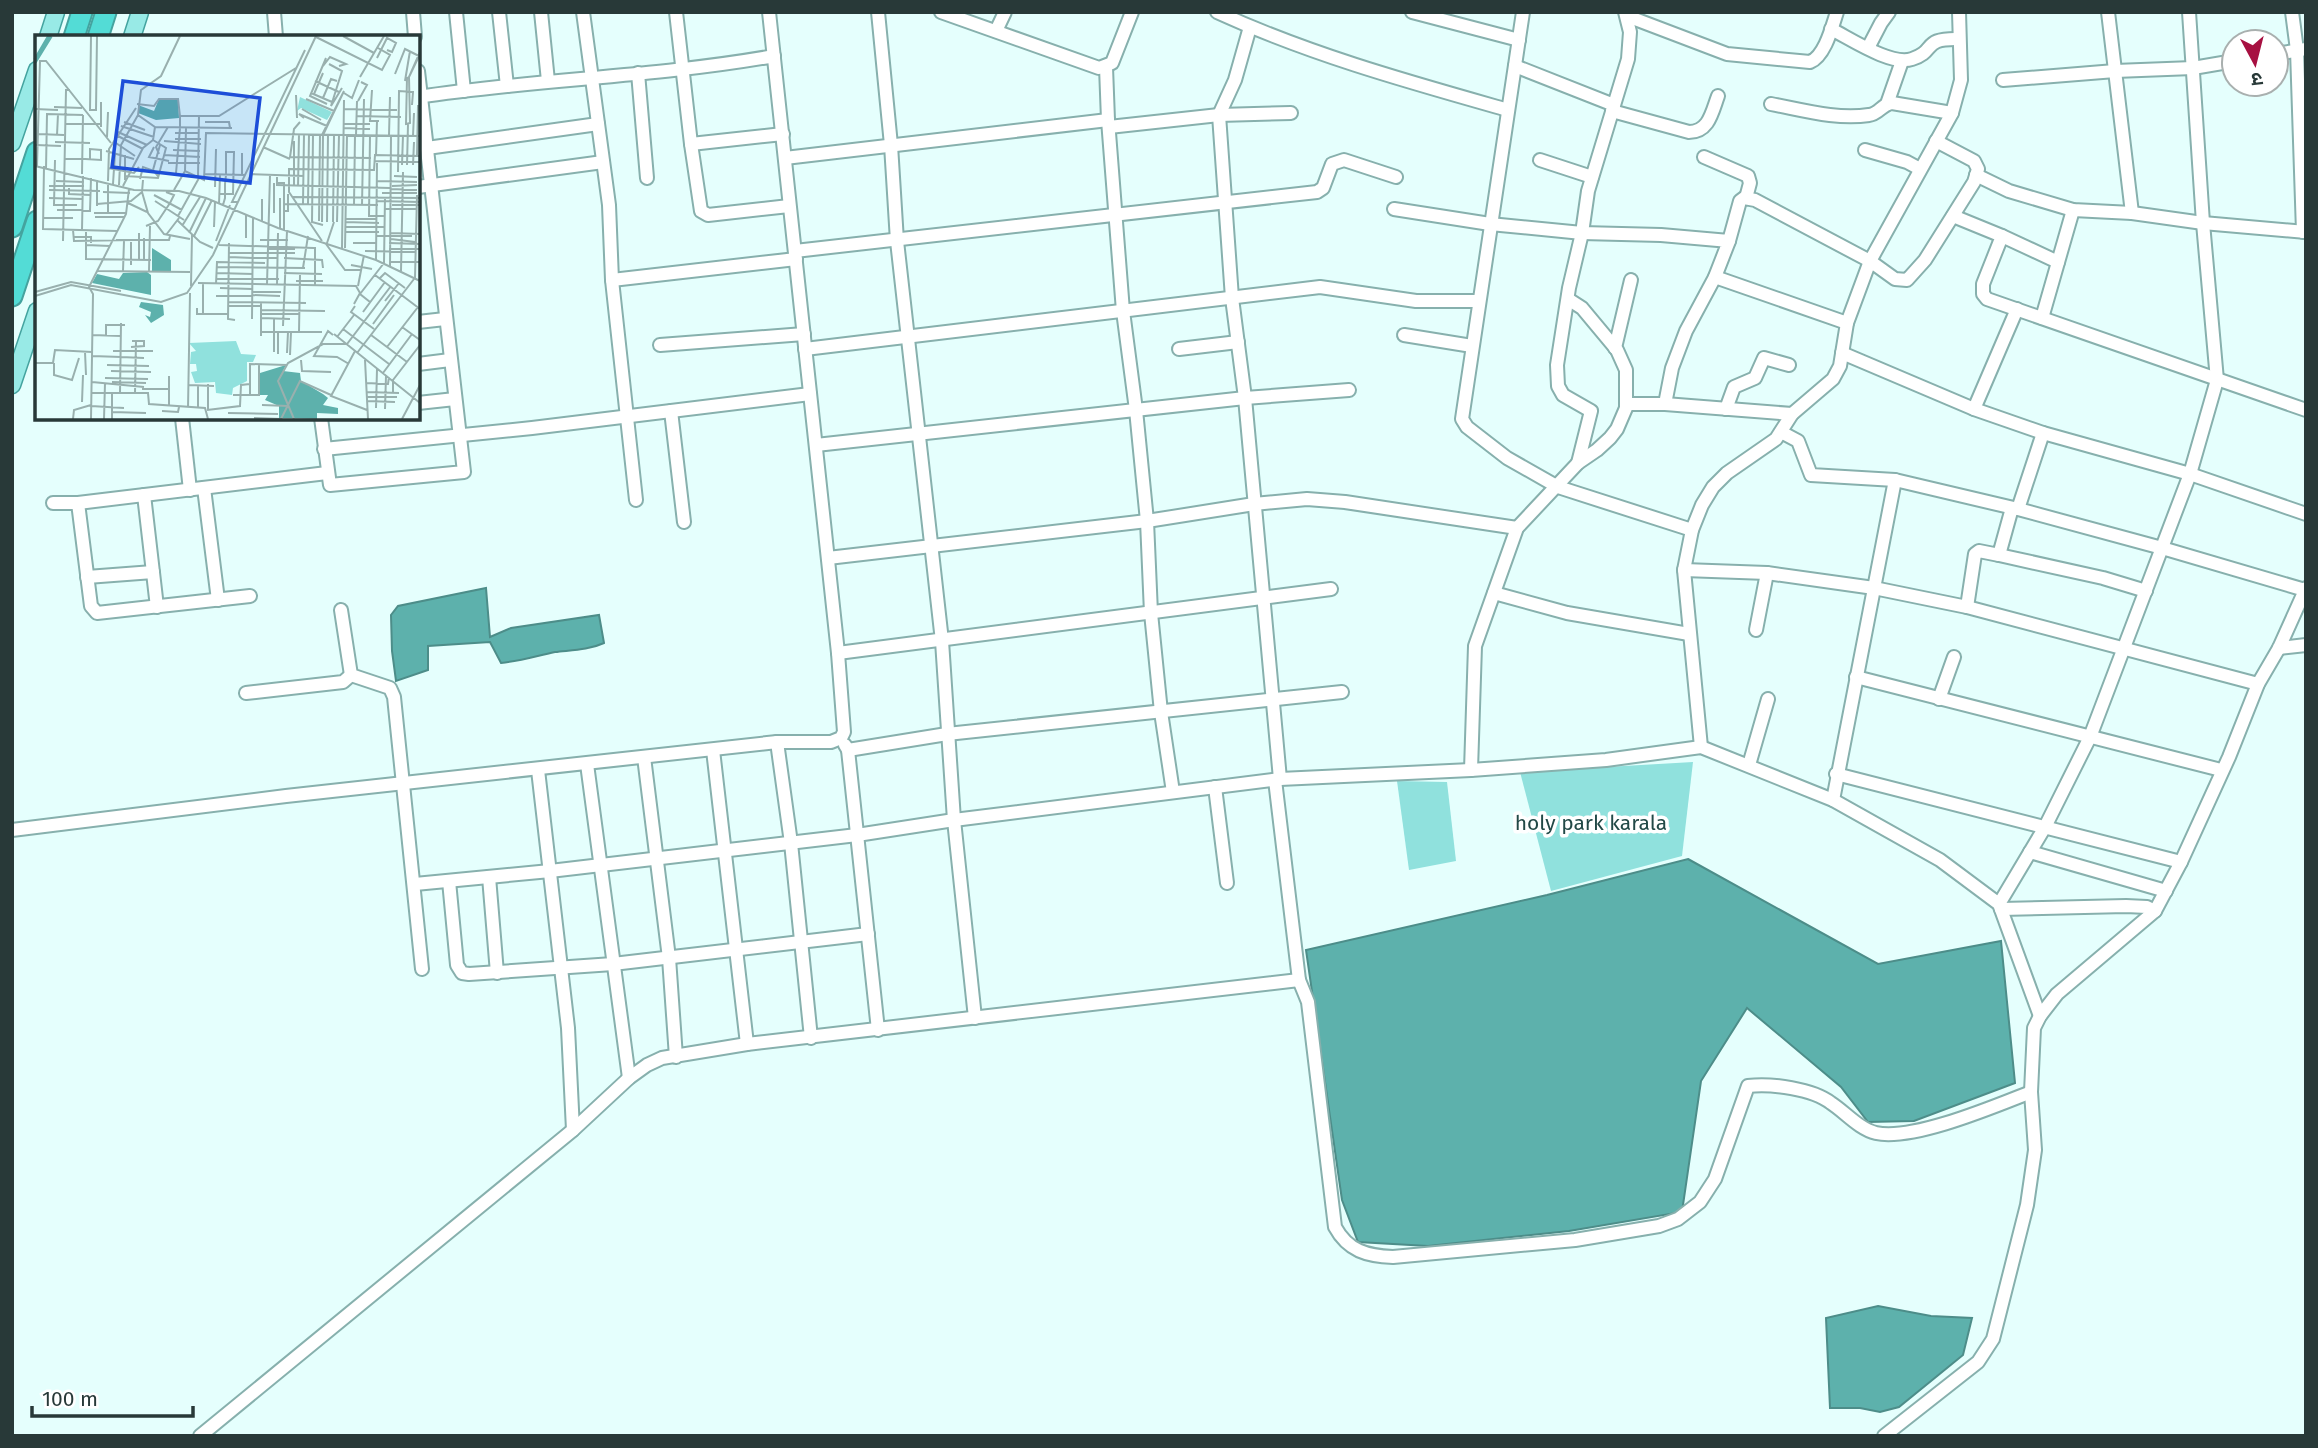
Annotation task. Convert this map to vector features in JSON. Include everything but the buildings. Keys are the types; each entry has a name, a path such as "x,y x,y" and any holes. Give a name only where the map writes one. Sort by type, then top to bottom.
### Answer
{"highway":[{"path":"75,35 82,12"},
{"path":"99,35 106,12"},
{"path":"12,227 35,158"},
{"path":"12,296 35,228"}],"main road":[{"path":"49,35 56,12"},
{"path":"133,35 140,12"},
{"path":"12,144 35,76"},
{"path":"12,385 35,317"}],"street":[{"path":"274,12 276,35"},
{"path":"413,12 415,35"},
{"path":"456,12 464,91"},
{"path":"499,12 507,86"},
{"path":"541,12 548,81"},
{"path":"583,12 609,205 612,280 636,500"},
{"path":"676,12 701,211 704,214 789,206"},
{"path":"12,830 286,796 777,743 831,742 841,738 844,732 838,653 769,12"},
{"path":"878,12 897,241 942,641 954,820 975,1018"},
{"path":"996,30 1005,12"},
{"path":"949,13 1094,68 1106,67 1112,63 1132,12"},
{"path":"1217,12 1269,36 1368,70 1508,110"},
{"path":"1412,12 1518,40"},
{"path":"1523,12 1462,412 1464,424 1507,458 1558,487 1692,530"},
{"path":"1626,14 1727,54 1801,62 1816,60 1837,12"},
{"path":"1868,48 1889,12"},
{"path":"1700,747 1684,569 1692,530 1713,487 1727,473 1772,442 1792,414 1833,379 1840,366 1847,323 1870,261 1952,113 1961,80 1959,12"},
{"path":"2108,12 2132,213"},
{"path":"2000,906 2045,827 2090,737 2190,474 2217,380 2189,12"},
{"path":"1976,175 2009,191 2073,210 2132,213 2203,223 2305,232 2301,50 2291,12"},
{"path":"1578,463 1591,411 1563,395 1558,386 1557,365 1592,177 1628,59 1630,32 1626,14"},
{"path":"1250,27 1235,80 1219,115 1232,298 1245,398 1278,779 1299,980 1308,1002 1335,1227 1340,1237 1353,1248 1370,1256 1393,1257 1575,1240 1659,1226 1678,1219 1700,1202 1715,1179 1748,1086 1809,1091 1828,1100 1863,1127 1888,1134 1926,1128 1975,1114 2031,1092"},
{"path":"1831,29 1886,57 1902,61 1925,52 1935,40 1959,40"},
{"path":"420,97 548,81 684,70 774,56"},
{"path":"1771,104 1834,116 1870,116 1886,104 1902,61"},
{"path":"2003,80 2193,68 2220,63"},
{"path":"1515,66 1613,108 1689,132 1697,132 1707,124 1718,96"},
{"path":"1106,67 1123,311 1147,521 1161,712 1173,792"},
{"path":"638,73 647,178"},
{"path":"321,420 328,484 332,486 461,473 464,468 425,186 427,148 420,103"},
{"path":"1886,104 1952,113"},
{"path":"785,158 1108,124 1219,115 1291,113"},
{"path":"427,148 598,124"},
{"path":"691,144 783,134"},
{"path":"1665,404 1672,368 1686,331 1715,277 1740,201 1746,198 1755,200 1870,261 1895,279 1907,280 1924,260 1978,169 1974,162 1936,141"},
{"path":"1865,150 1907,162 1920,169"},
{"path":"1704,157 1748,176 1750,183 1746,198"},
{"path":"612,280 897,241 1317,192 1323,188 1332,164 1344,160 1396,177"},
{"path":"1540,160 1592,177"},
{"path":"425,186 604,162"},
{"path":"1394,209 1490,225 1728,241"},
{"path":"2042,318 2073,210"},
{"path":"1952,216 2058,262"},
{"path":"2003,236 1983,284 1983,295 1987,299 2306,411"},
{"path":"1715,277 1847,323"},
{"path":"1615,348 1631,280"},
{"path":"805,349 1320,288 1416,301 1479,301"},
{"path":"1471,770 1475,646 1517,528 1578,463 1610,438 1622,420 1626,404 1626,370 1615,348 1581,308 1568,299"},
{"path":"1974,410 2017,309"},
{"path":"420,322 445,319"},
{"path":"660,345 804,334"},
{"path":"1404,335 1472,346"},
{"path":"1179,349 1238,342"},
{"path":"1842,353 1974,410 2043,433 2190,474 2306,514"},
{"path":"1726,409 1734,387 1755,378 1764,358 1789,365"},
{"path":"420,364 450,360"},
{"path":"816,445 1245,398 1349,390"},
{"path":"324,449 810,394"},
{"path":"420,402 455,399"},
{"path":"1626,404 1665,404 1792,414"},
{"path":"671,411 684,522"},
{"path":"182,420 218,600"},
{"path":"1781,432 1798,441 1811,475 1895,480 2162,548 2305,589 2279,648 2258,684 2182,862 2155,911 2057,994 2034,1028 2031,1092 2035,1150 2027,1205 1993,1339 1978,1362 1884,1436"},
{"path":"1999,555 2043,433"},
{"path":"53,503 78,503 327,473"},
{"path":"1833,800 1895,480"},
{"path":"144,495 157,607"},
{"path":"828,558 1147,521 1254,504 1307,499 1345,502 1517,528"},
{"path":"78,503 91,606 97,613 250,596"},
{"path":"1967,607 1975,554 1979,551 2103,578 2146,591"},
{"path":"1684,569 1767,573 1874,588 1967,607 2258,684"},
{"path":"87,577 153,572"},
{"path":"1756,630 1767,573"},
{"path":"838,653 1331,589"},
{"path":"1494,593 1567,613 1689,634"},
{"path":"341,610 351,675"},
{"path":"2279,648 2306,645"},
{"path":"1939,699 1954,657"},
{"path":"246,693 343,682 351,675"},
{"path":"351,675 381,684 392,691 415,884 422,969"},
{"path":"1856,677 2221,770"},
{"path":"848,750 947,734 1342,692"},
{"path":"1749,765 1769,699"},
{"path":"841,738 848,750 878,1030"},
{"path":"777,743 791,843 811,1038"},
{"path":"415,884 857,835 1278,779 1471,770 1606,760 1700,747 1833,800 1940,860 2000,906 2040,1016"},
{"path":"713,750 747,1044"},
{"path":"644,757 669,958 676,1057"},
{"path":"587,764 629,1078"},
{"path":"538,770 568,1028 573,1130"},
{"path":"1836,775 2182,862"},
{"path":"1215,787 1227,883"},
{"path":"2030,852 2166,891"},
{"path":"489,877 497,973"},
{"path":"449,881 457,965 462,973 469,974 612,964 867,934"},
{"path":"2000,906 2126,906 2147,907 2155,911"},
{"path":"200,1436 573,1130 629,1078 655,1062 747,1044 1299,980"}],"green space":[{"name":"holy park karala","path":"1693,762 1682,856 1551,891 1520,772"},
{"path":"1397,781 1447,782 1456,861 1409,870"}],"shaded area":[{"path":"486,588 490,637 511,628 599,615 604,643 501,663 490,642 428,646 428,670 396,681 391,615 398,606"},
{"path":"1688,859 1878,964 2001,941 2015,1083 1914,1121 1868,1122 1841,1087 1747,1008 1701,1081 1682,1212 1569,1231 1428,1246 1358,1242 1342,1200 1306,950 1547,895"},
{"path":"1878,1306 1931,1316 1972,1318 1963,1355 1899,1407 1880,1412 1860,1408 1830,1408 1826,1318"}]}
